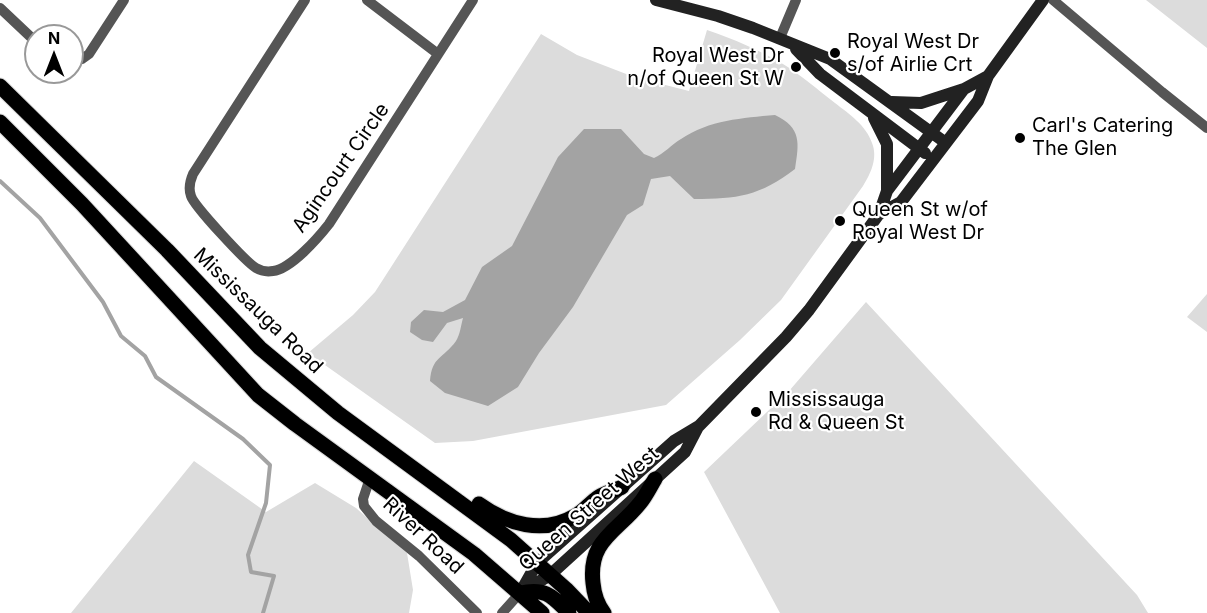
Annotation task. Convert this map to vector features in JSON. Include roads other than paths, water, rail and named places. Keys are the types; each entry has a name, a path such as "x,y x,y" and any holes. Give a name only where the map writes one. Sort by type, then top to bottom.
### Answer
{"main road":[{"path":"656,0 718,16 830,59 946,143"},
{"name":"Queen Street West","path":"879,214 901,202 934,159 978,101 988,76 1043,0"},
{"path":"794,46 820,74 934,159"},
{"name":"Queen Street West","path":"520,593 537,563 674,441 699,426 739,387 803,317 879,214 887,191 964,89 988,76"},
{"name":"Mississauga Road","path":"0,86 167,250 260,348 329,406 510,540 589,613"},
{"path":"890,102 921,103 964,89"},
{"path":"870,112 887,144 887,191"},
{"path":"0,122 82,204 258,395 465,547 542,613"},
{"name":"Queen Street West","path":"520,593 550,575 685,452 699,426"},
{"path":"604,613 593,589 592,563 595,553 604,539 640,502 655,479"},
{"path":"438,486 452,483 502,519 518,524 538,526 571,519 598,497 622,488"},
{"path":"520,593 542,592 552,596 569,613"}],"street":[{"path":"84,57 89,54 124,0"},
{"name":"Agincourt Circle","path":"304,0 193,174 189,185 191,197 198,208 258,270 277,271 305,250 321,234 473,0"},
{"path":"367,0 438,54"},
{"path":"780,38 796,0"},
{"path":"1053,0 1207,128"},
{"path":"0,8 24,31"},
{"name":"River Road","path":"370,478 363,499 364,506 376,520 419,556 477,613"},
{"path":"502,613 520,593"}],"waterway":[{"path":"0,181 40,218 103,302 121,336 145,356 156,377 243,439 270,465 266,503 248,555 251,572 274,576 263,613"}],"place":[{"name":"Royal West Dr s/of Airlie Crt","path":"835,53"},
{"name":"Royal West Dr n/of Queen St W","path":"796,67"},
{"name":"Carl's Catering The Glen","path":"1020,138"},
{"name":"Queen St w/of Royal West Dr","path":"840,221"},
{"name":"Mississauga Rd & Queen St","path":"756,412"}]}
